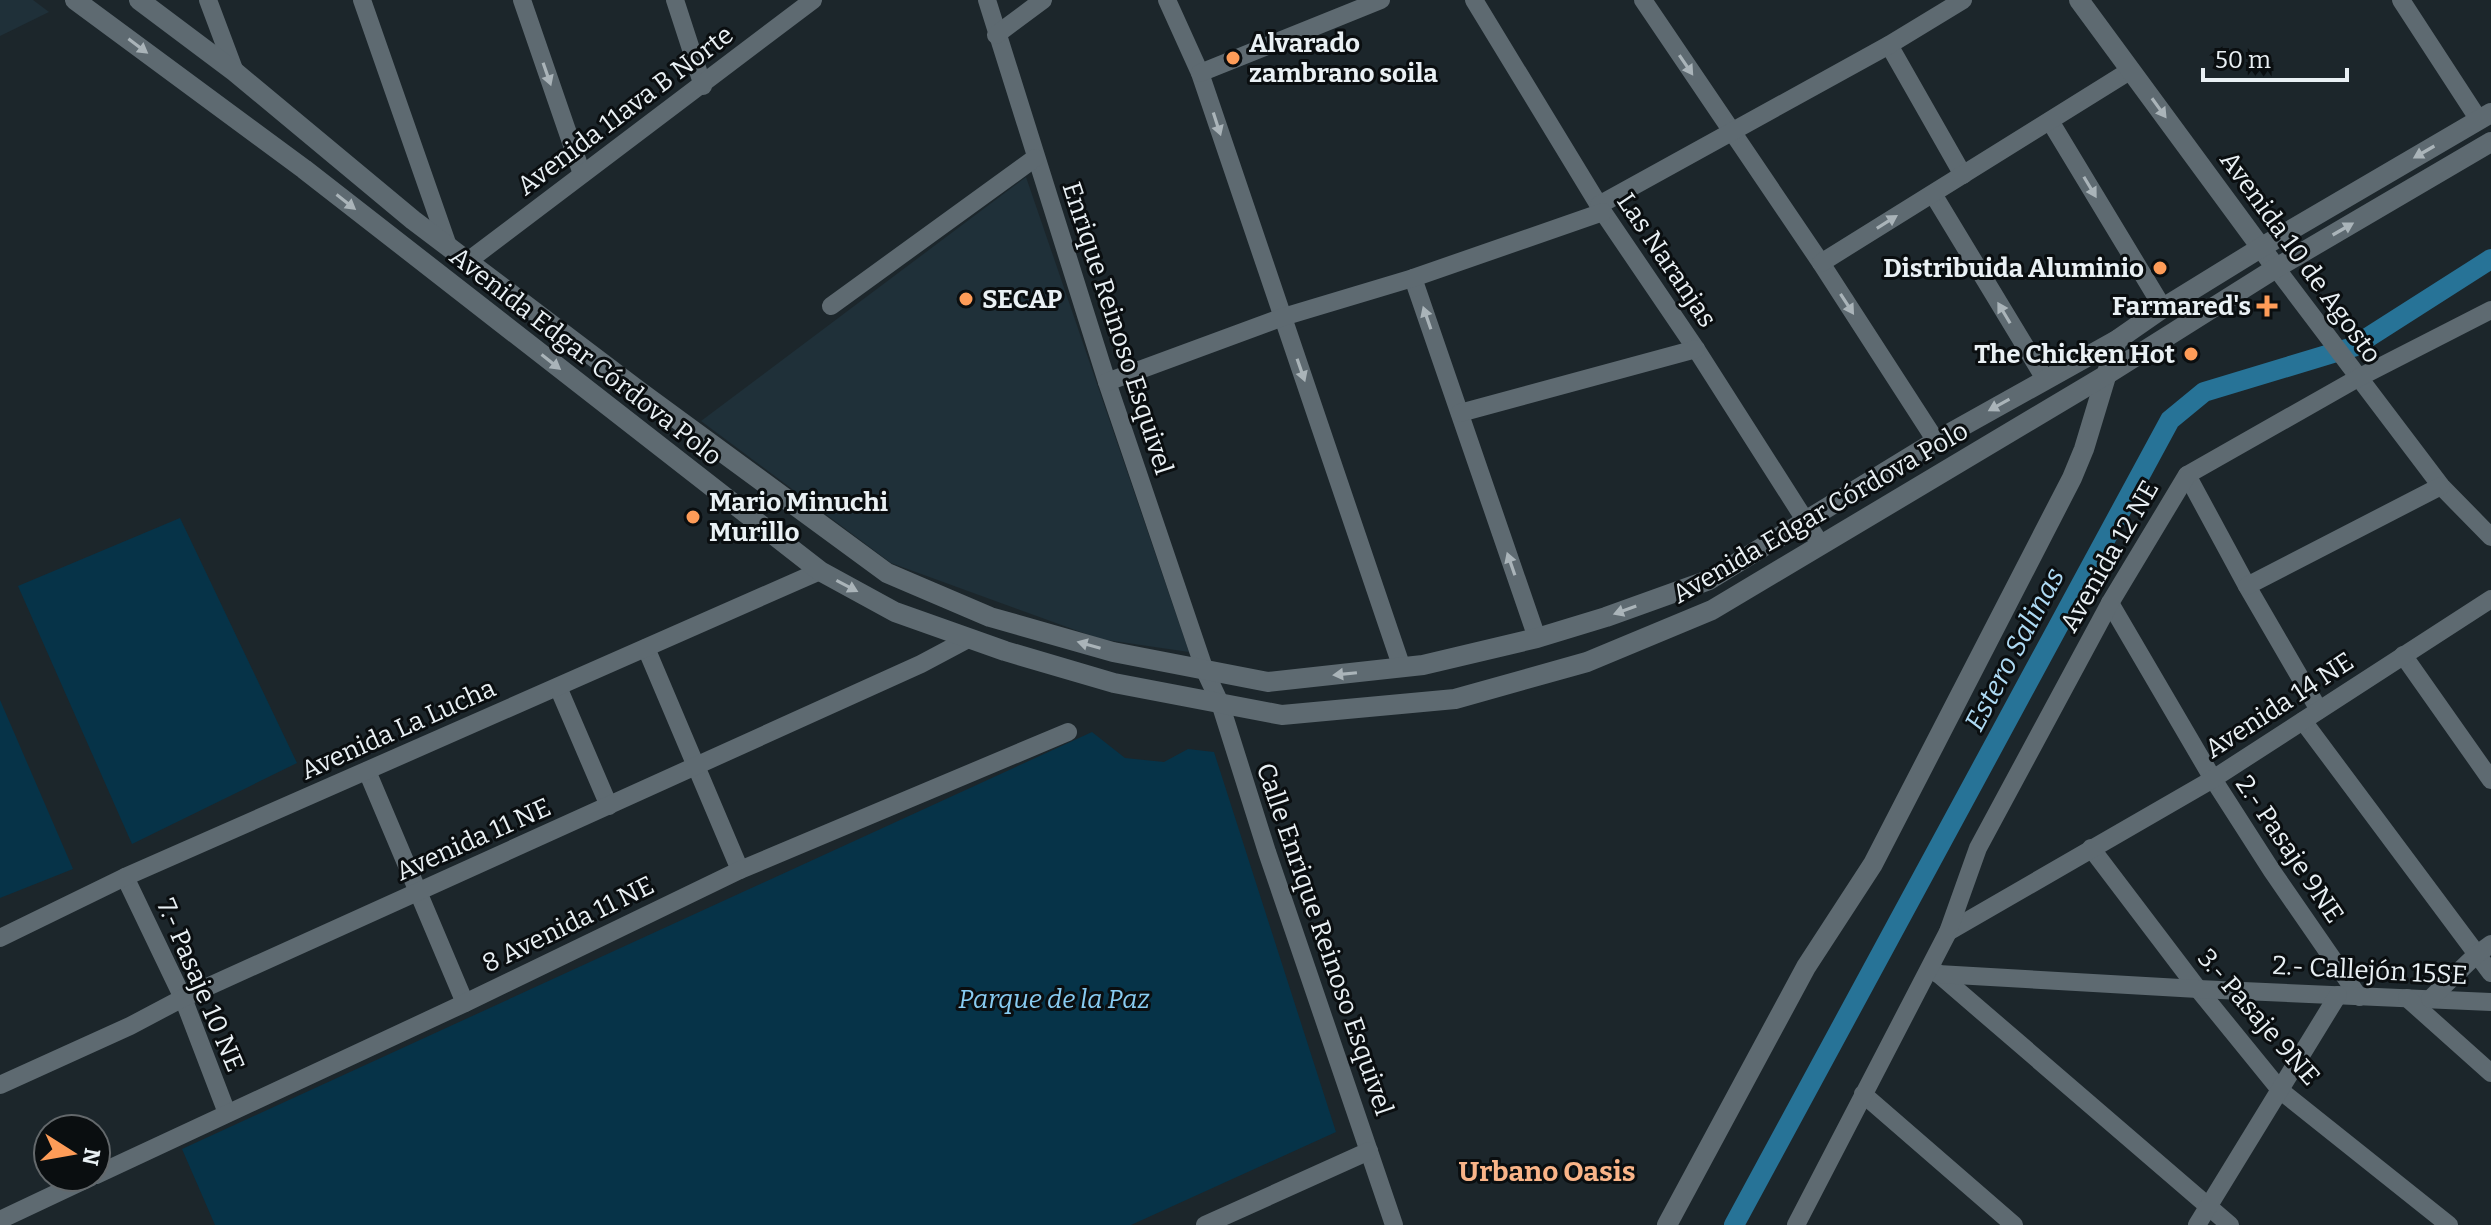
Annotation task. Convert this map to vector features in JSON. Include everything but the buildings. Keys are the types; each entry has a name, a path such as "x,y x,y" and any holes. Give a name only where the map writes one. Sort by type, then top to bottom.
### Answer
{"main road":[{"name":"Avenida Edgar Córdova Polo","path":"75,0 304,169 820,571 895,612 968,639 1114,683 1282,715 1455,699 1587,662 1712,610 2106,375 2276,268 2491,142"},
{"name":"Avenida Edgar Córdova Polo","path":"139,0 235,72 448,246 887,573 990,617 1113,652 1268,682 1402,668 1537,638 1709,580 1936,441 2117,340 2262,247 2485,116"},
{"name":"Avenida 10 de Agosto","path":"2079,0 2276,268"},
{"path":"1667,1225 1806,967 1873,864 2072,478 2084,449 2117,340"}],"street":[{"path":"208,0 235,72"},
{"path":"362,0 448,246"},
{"path":"522,0 582,174"},
{"path":"675,0 703,86"},
{"name":"Avenida 11ava B Norte","path":"468,261 813,0"},
{"name":"Enrique Reinoso Esquivel","path":"987,0 1107,382 1205,671"},
{"path":"996,35 1043,0"},
{"path":"1167,0 1200,73 1402,668"},
{"path":"1200,73 1381,0"},
{"name":"Las Naranjas","path":"1474,0 1601,208 1696,349 1821,545"},
{"path":"1107,382 1283,317 1413,278 1601,208 1963,0"},
{"path":"2401,0 2485,116"},
{"path":"1648,2 1936,441"},
{"path":"1889,45 1963,175"},
{"path":"1821,263 2131,70"},
{"path":"2050,121 2163,308"},
{"path":"831,306 1035,158"},
{"path":"1933,194 2045,379"},
{"name":"Avenida 10 de Agosto","path":"2276,268 2441,486 2491,537"},
{"path":"1413,278 1537,638"},
{"name":"Avenida 12 NE","path":"1863,1094 1934,970 1978,848 2110,603 2187,475 2353,372 2491,310"},
{"path":"1460,413 1696,349"},
{"path":"2187,475 2319,710"},
{"path":"2247,586 2441,486"},
{"name":"Avenida La Lucha","path":"0,938 125,877 820,571"},
{"name":"Avenida 14 NE","path":"1948,932 2213,779 2491,599"},
{"name":"2.- Pasaje 9NE","path":"2110,603 2213,779 2359,997"},
{"name":"Avenida 11 NE","path":"0,1085 130,1026 183,998 921,664 968,639"},
{"path":"646,648 740,870"},
{"path":"2403,655 2491,780"},
{"name":"Calle Enrique Reinoso Esquivel","path":"1205,671 1220,703 1267,852 1394,1225"},
{"path":"558,687 609,806"},
{"path":"2303,721 2484,950 2491,973"},
{"name":"8 Avenida 11 NE","path":"112,1167 465,1003 740,870 1068,732"},
{"path":"367,771 465,1003"},
{"name":"3.- Pasaje 9NE","path":"2091,848 2198,989 2281,1091 2449,1225"},
{"name":"7.- Pasaje 10 NE","path":"125,877 183,998 227,1113"},
{"path":"2430,999 2484,950"},
{"path":"1934,970 2230,1225"},
{"name":"2.- Callejón 15SE","path":"1934,970 2198,989 2491,1002"},
{"path":"2197,1225 2338,995"},
{"path":"2407,998 2491,1073"},
{"path":"1796,1225 1863,1094 2014,1225"},
{"path":"1205,1225 1246,1217 1369,1151"},
{"name":"8 Avenida 11 NE","path":"0,1220 58,1193"}],"shaded area":[{"path":"0,0 33,0 49,12 0,36"},
{"name":"SECAP","path":"1026,177 1189,652 1100,639 891,563 701,421"}],"green space":[{"path":"180,518 297,763 132,844 18,586"},
{"path":"0,700 73,869 0,898"},
{"name":"Parque de la Paz","path":"1092,732 1125,758 1164,762 1188,749 1214,752 1336,1132 1131,1225 215,1225 182,1149"}],"waterway":[{"name":"Estero Salinas","path":"1734,1225 2170,420 2204,392 2353,347 2491,259"}],"place":[{"name":"Alvarado zambrano soila","path":"1233,58"},
{"name":"Distribuida Aluminio","path":"2160,268"},
{"name":"SECAP","path":"966,299"},
{"name":"Farmared's","path":"2267,306"},
{"name":"The Chicken Hot","path":"2191,354"},
{"name":"Mario Minuchi Murillo","path":"693,517"}],"district":[{"name":"Urbano Oasis","path":"1547,1171"}]}
